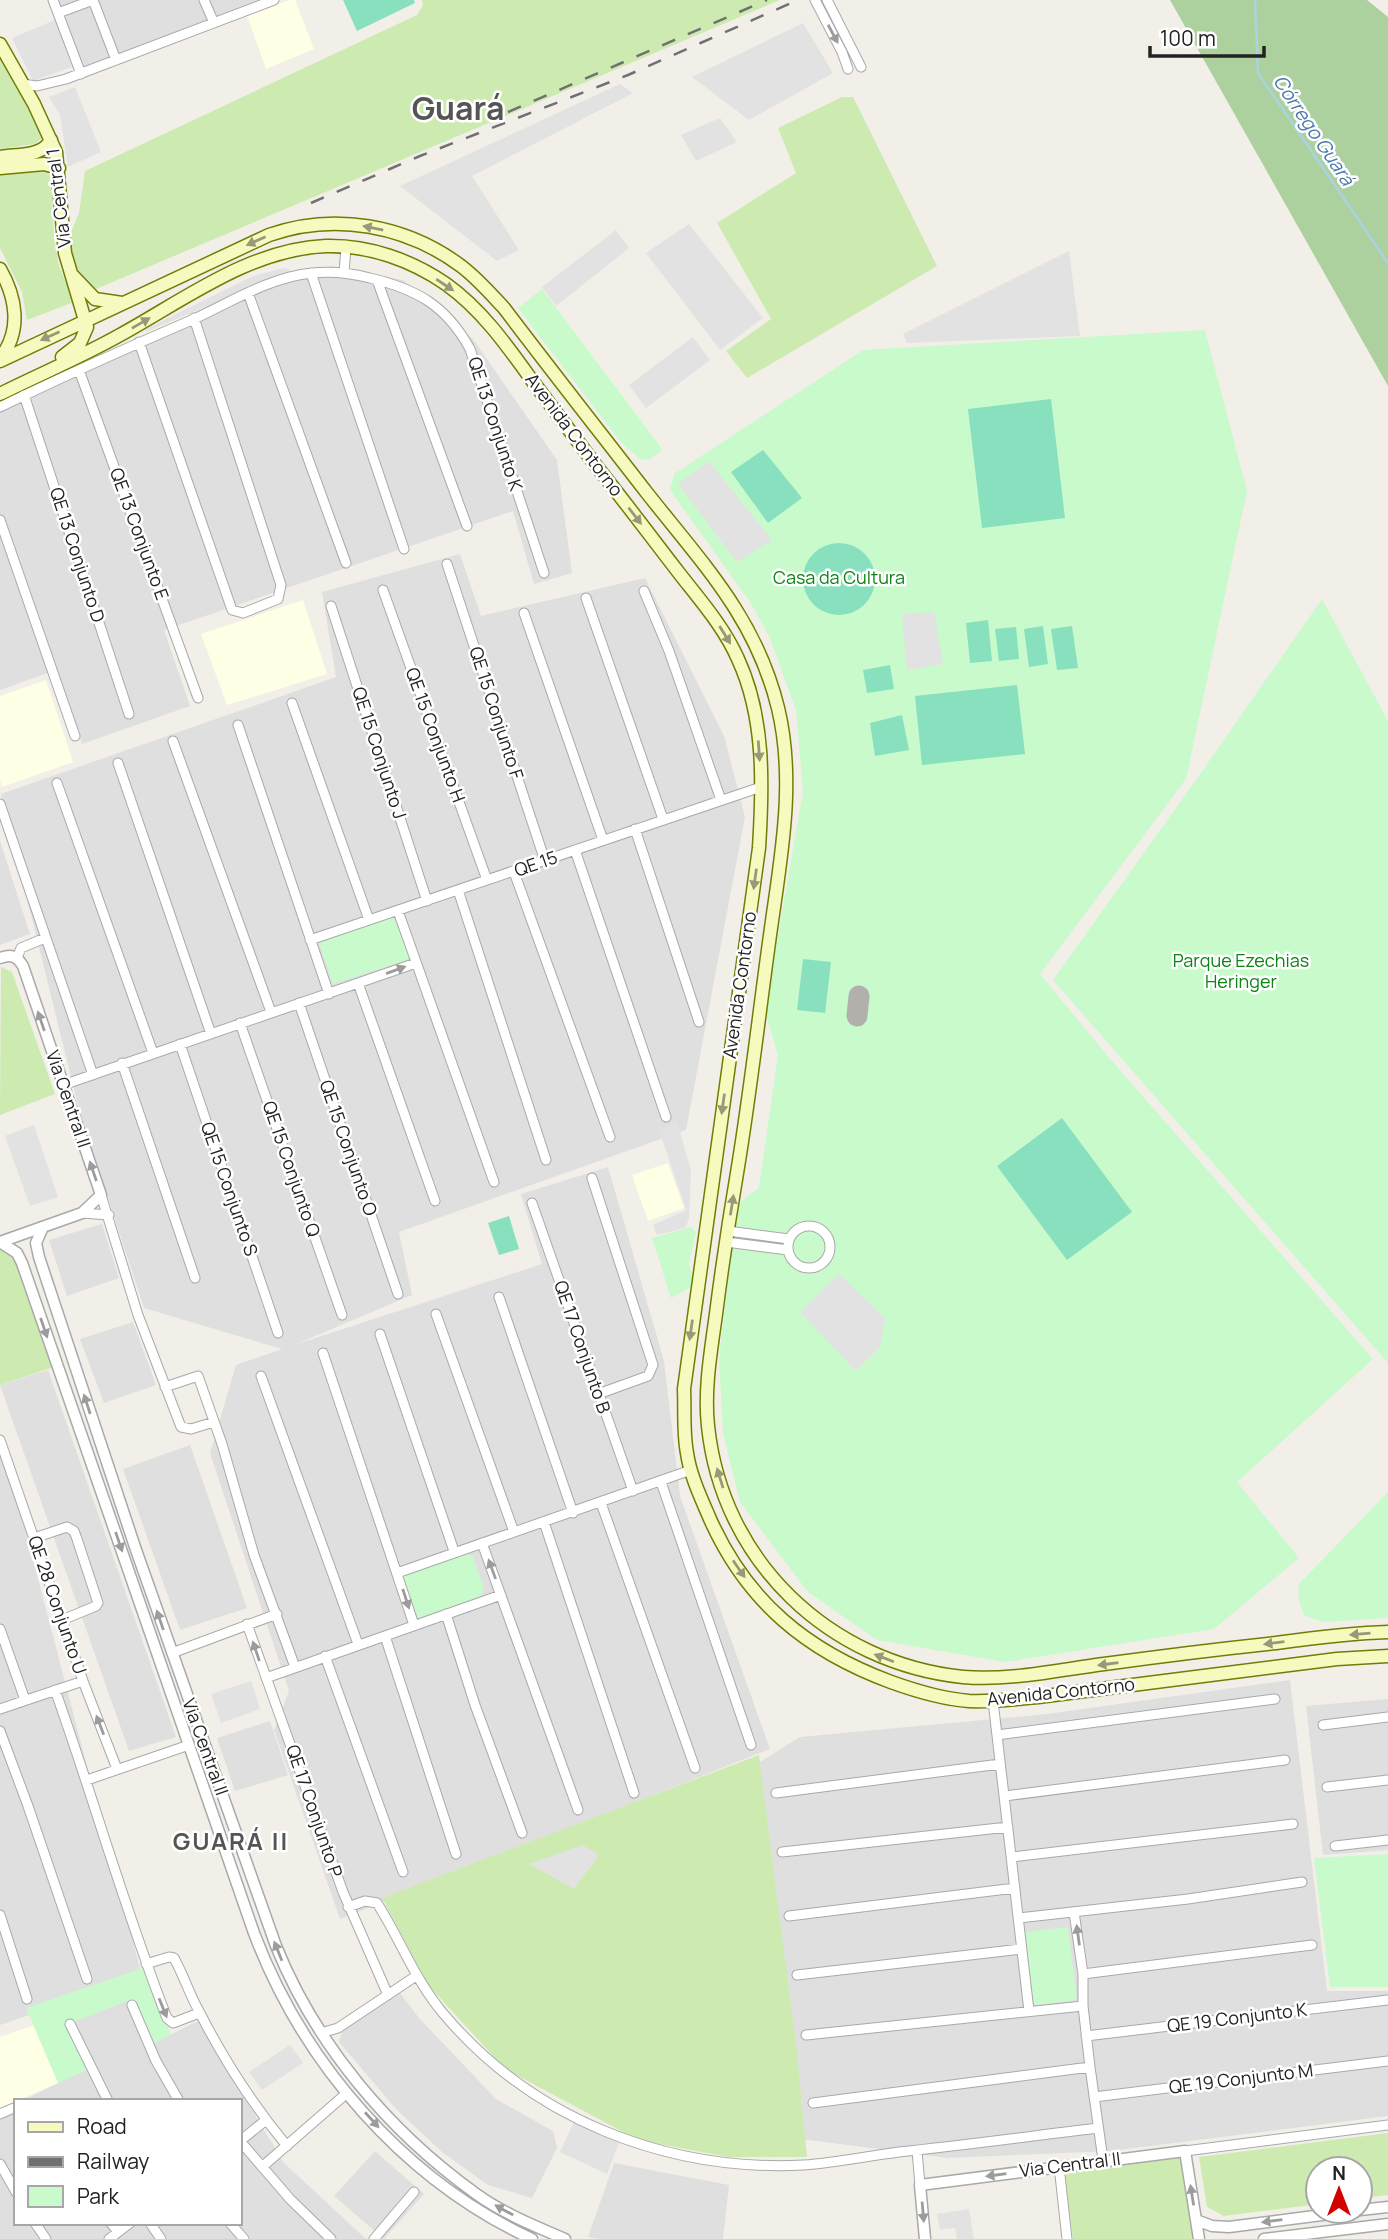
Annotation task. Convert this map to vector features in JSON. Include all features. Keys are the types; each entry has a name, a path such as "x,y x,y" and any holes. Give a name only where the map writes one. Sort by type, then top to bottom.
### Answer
{"main road":[{"name":"Via Central 1","path":"0,44 51,140 59,168 63,238 69,270 87,320"},
{"path":"0,157 39,152 47,147 51,140"},
{"path":"0,168 44,164 59,168"},
{"path":"303,225 296,238 296,242 303,248"},
{"name":"Avenida Contorno","path":"0,360 269,235 303,225 369,226 398,234 422,243 460,265 475,278 514,321 696,552 744,620 761,653 777,704 785,747 782,853 710,1361 707,1421 714,1459 727,1502 750,1549 798,1604 846,1641 880,1657 917,1669 948,1675 988,1678 1227,1648 1388,1632"},
{"path":"385,254 395,246 398,234"},
{"name":"Avenida Contorno","path":"0,394 19,391 176,301 217,281 268,257 303,248 346,247 373,250 445,283 464,299 496,331 709,612 739,660 748,685 757,726 761,787 759,848 687,1364 685,1424 691,1471 716,1533 744,1576 776,1615 793,1630 838,1659 912,1689 967,1701 1038,1697 1337,1659 1388,1656"},
{"path":"0,269 13,301 15,323 10,346 0,360"},
{"path":"69,270 95,299 122,303"},
{"path":"19,391 39,367 75,349 86,333 87,320"},
{"path":"496,331 502,320 514,321"},
{"path":"739,660 754,660 761,653"},
{"path":"748,685 760,676 770,681"},
{"path":"759,848 769,857 782,853"},
{"path":"718,1134 734,1130 743,1138"},
{"path":"698,1283 702,1290 709,1293 720,1288"},
{"path":"685,1424 698,1416 707,1421"},
{"path":"706,1509 714,1513 720,1512 727,1502"},
{"path":"1038,1697 1046,1690 1047,1685 1044,1675 1039,1673"},
{"path":"944,1697 940,1686 948,1675"}],"street":[{"path":"53,0 81,74"},
{"path":"58,13 93,0 116,60"},
{"path":"204,0 214,23"},
{"path":"239,0 244,12"},
{"path":"22,85 47,85 81,74 274,0"},
{"path":"815,0 848,69"},
{"path":"827,0 861,67"},
{"path":"33,103 40,90 47,85"},
{"path":"344,273 346,247"},
{"path":"311,273 404,549"},
{"name":"QE 13 Conjunto K","path":"0,407 19,391 79,370 248,293 295,275 344,273 399,284 427,300 464,338 479,374 544,573"},
{"path":"377,280 467,526"},
{"path":"248,293 346,564"},
{"path":"139,342 230,606 234,612 243,612 278,599 281,585 194,318"},
{"name":"QE 13 Conjunto E","path":"79,370 198,698"},
{"name":"QE 13 Conjunto D","path":"19,391 129,714"},
{"path":"0,520 75,736"},
{"name":"QE 15 Conjunto F","path":"447,565 545,861"},
{"name":"QE 15 Conjunto H","path":"383,590 487,880"},
{"path":"644,591 670,652 721,800"},
{"path":"586,598 663,819"},
{"name":"QE 15 Conjunto J","path":"331,606 427,901"},
{"path":"524,613 603,840"},
{"path":"292,703 369,920"},
{"path":"238,725 329,994"},
{"path":"173,741 271,1012"},
{"path":"118,763 211,1034"},
{"path":"57,783 153,1053"},
{"name":"QE 15","path":"310,940 761,787"},
{"path":"0,804 93,1074"},
{"path":"635,829 699,1022"},
{"path":"575,850 666,1117"},
{"path":"514,872 610,1137"},
{"path":"458,890 546,1160"},
{"path":"398,911 494,1182"},
{"path":"0,958 8,955 17,958 21,948 45,938"},
{"name":"Via Central II","path":"0,1242 82,1213 101,1195 23,966 17,958"},
{"path":"63,1085 416,962"},
{"path":"358,983 436,1201"},
{"name":"QE 15 Conjunto O","path":"299,1003 398,1294"},
{"name":"QE 15 Conjunto Q","path":"240,1023 342,1315"},
{"name":"QE 15 Conjunto S","path":"180,1044 278,1333"},
{"path":"122,1063 195,1279"},
{"path":"592,1178 653,1365 648,1376 598,1394"},
{"path":"101,1195 138,1315 184,1429 214,1422"},
{"name":"QE 17 Conjunto B","path":"532,1203 633,1491"},
{"path":"82,1213 108,1215"},
{"path":"812,1226 828,1238 830,1251 824,1262 811,1268 798,1265 788,1250 789,1239 799,1229 812,1226"},
{"name":"Via Central II","path":"43,1227 36,1243 37,1251 146,1580 249,1872 288,1973 331,2049 383,2112 421,2149 477,2194 565,2239"},
{"path":"727,1236 789,1239"},
{"path":"727,1236 788,1250"},
{"name":"Via Central II","path":"0,1242 18,1253 22,1263 234,1877 274,1981 298,2028 346,2093 391,2141 439,2183 489,2217 532,2239"},
{"path":"499,1297 573,1513"},
{"path":"436,1314 514,1532"},
{"path":"380,1334 454,1552"},
{"path":"323,1353 414,1625"},
{"path":"165,1387 198,1376 254,1555 295,1667"},
{"path":"261,1376 358,1644"},
{"name":"QE 28 Conjunto U","path":"0,1442 83,1681 117,1769"},
{"path":"397,1573 691,1471"},
{"path":"660,1482 751,1745"},
{"path":"601,1503 695,1768"},
{"path":"544,1522 634,1793"},
{"path":"34,1538 67,1527 74,1531 77,1539 98,1603 62,1620"},
{"path":"482,1543 578,1810"},
{"path":"133,1584 146,1580"},
{"path":"266,1678 501,1595"},
{"path":"172,1653 276,1614"},
{"path":"446,1614 522,1833"},
{"name":"QE 17 Conjunto P","path":"247,1624 348,1907 388,1996"},
{"path":"0,1629 25,1700"},
{"path":"385,1636 456,1854"},
{"path":"326,1656 403,1872"},
{"path":"0,1709 83,1681"},
{"path":"55,1690 146,1964 168,2021 176,2023 199,2013"},
{"path":"997,1735 1275,1699"},
{"path":"993,1701 1030,2011"},
{"path":"1322,1725 1388,1717"},
{"path":"0,1731 87,1979"},
{"path":"87,1780 189,1745"},
{"path":"1005,1796 1285,1760"},
{"path":"776,1793 1000,1764"},
{"path":"1327,1787 1388,1780"},
{"path":"1012,1857 1293,1824"},
{"path":"782,1852 1008,1828"},
{"path":"1335,1846 1388,1840"},
{"path":"234,1877 249,1872"},
{"path":"1019,1918 1302,1882"},
{"path":"789,1916 1015,1888"},
{"path":"348,1907 365,1901 377,1903 416,1976 456,2027 513,2081 551,2105 641,2146 699,2159 740,2164 814,2164 1098,2128"},
{"path":"1074,1912 1083,1974 1086,2036 1103,2160"},
{"path":"0,1915 27,1999"},
{"path":"1083,1974 1312,1945"},
{"path":"797,1975 1021,1949"},
{"path":"146,1964 174,1958 199,2013 236,2075 287,2146"},
{"path":"274,1981 288,1973"},
{"path":"321,2033 338,2028 416,1976"},
{"name":"QE 19 Conjunto K","path":"1086,2036 1388,2000"},
{"path":"132,2005 156,2061 178,2099"},
{"path":"806,2035 1083,2006"},
{"path":"70,2024 107,2099"},
{"path":"331,2049 332,2039 338,2028"},
{"name":"QE 19 Conjunto M","path":"1094,2097 1388,2061"},
{"path":"813,2103 1090,2067"},
{"path":"262,2167 346,2093"},
{"path":"242,2139 266,2120"},
{"path":"1199,2239 1185,2151 1388,2125"},
{"path":"242,2143 290,2199 331,2239"},
{"path":"917,2151 925,2239"},
{"name":"Via Central II","path":"920,2185 1185,2151"},
{"path":"0,2164 14,2188"},
{"path":"1059,2166 1068,2239"},
{"path":"439,2183 448,2171"},
{"path":"374,2239 414,2192"},
{"path":"1196,2220 1212,2226 1229,2227 1304,2217"},
{"path":"1297,2218 1299,2236"},
{"path":"1264,2239 1388,2224"},
{"path":"113,2225 118,2232"},
{"path":"108,2239 127,2225"},
{"path":"232,2225 244,2239"}],"shaded area":[{"path":"55,0 261,0 81,68"},
{"path":"295,0 314,49 266,69 247,16"},
{"path":"55,20 72,67 33,81 12,38"},
{"path":"803,23 833,73 749,120 692,77"},
{"path":"620,84 633,93 472,176 519,250 497,261 400,186"},
{"path":"75,87 101,152 68,167 60,115 49,97"},
{"path":"720,118 737,142 696,161 681,135"},
{"path":"689,224 763,318 720,350 646,253"},
{"path":"616,230 629,248 556,306 542,287"},
{"path":"1069,251 1080,336 907,343 903,334"},
{"path":"331,266 403,280 473,339 557,460 572,573 534,584 513,511 164,630 190,706 82,744 56,670 0,690 0,411 268,288"},
{"path":"284,268 292,271 145,332 146,329 253,276"},
{"path":"693,337 710,360 646,408 629,385"},
{"path":"709,461 772,540 737,562 678,484"},
{"path":"460,554 481,616 645,578 724,736 745,817 686,1130 399,1232 412,1295 294,1345 542,1264 521,1194 608,1167 664,1361 680,1496 770,1749 340,1919 274,1730 289,1691 210,1453 236,1365 282,1349 144,1308 80,1113 1,794 336,677 322,592"},
{"path":"303,600 327,674 227,705 201,634"},
{"path":"934,612 943,664 907,670 902,614"},
{"path":"46,680 73,762 2,787 0,696"},
{"path":"0,841 30,934 0,945"},
{"path":"677,1121 691,1171 689,1219 685,1228 657,1235 653,1225 686,1210 659,1130"},
{"path":"34,1125 58,1197 30,1206 5,1136"},
{"path":"668,1163 684,1208 648,1221 632,1175"},
{"path":"102,1224 119,1278 67,1296 49,1240"},
{"path":"839,1274 885,1318 880,1347 856,1371 800,1312"},
{"path":"133,1322 156,1385 104,1403 80,1339"},
{"path":"48,1370 176,1737 129,1751 0,1385"},
{"path":"3,1445 142,1976 0,2025 0,1446"},
{"path":"190,1445 247,1608 180,1630 123,1469"},
{"path":"1290,1680 1327,1991 1388,1991 1388,2116 1111,2151 947,2158 786,2137 747,1770 800,1737 1047,1714"},
{"path":"251,1681 260,1709 221,1723 211,1694"},
{"path":"1388,1699 1388,1850 1323,1855 1306,1706"},
{"path":"270,1721 288,1775 235,1791 217,1738"},
{"path":"583,1845 599,1855 574,1889 529,1864"},
{"path":"400,1993 419,2018 496,2099 553,2131 557,2148 532,2198 488,2185 442,2152 397,2110 339,2042 343,2029"},
{"path":"129,1994 152,2044 198,2021 284,2163 366,2239 0,2239 0,2112 14,2105 14,2225 242,2225 242,2099 26,2099 62,2081 62,2020"},
{"path":"35,2025 58,2083 21,2099 14,2099 14,2102 0,2108 0,2037"},
{"path":"290,2045 303,2063 262,2090 249,2072"},
{"path":"574,2122 619,2143 607,2174 560,2152"},
{"path":"375,2151 424,2194 384,2239 334,2196"},
{"path":"614,2163 729,2185 723,2239 588,2237"},
{"path":"969,2209 974,2239 957,2239 955,2228 940,2229 937,2214"}],"green space":[{"path":"343,0 414,0 415,3 357,31"},
{"path":"422,0 780,0 96,289 76,272 69,237 79,213 85,171 417,15 423,5"},
{"path":"1170,0 1367,0 1388,17 1388,386"},
{"path":"0,59 41,131 42,138 35,144 0,149"},
{"path":"842,97 853,97 937,266 747,378 726,351 771,319 717,223 796,173 778,128"},
{"path":"42,167 51,174 54,239 59,266 74,302 27,320 22,292 0,248 0,173"},
{"path":"542,289 660,446 661,451 650,459 641,460 619,440 518,308"},
{"name":"Casa da Cultura","path":"1205,330 1247,491 1186,779 1040,974 1111,1060 1373,1359 1237,1482 1299,1558 1214,1629 1005,1662 877,1640 808,1592 740,1502 723,1433 719,1359 737,1204 759,1188 778,1055 765,1011 803,791 796,710 769,636 750,602 670,490 674,474 863,350"},
{"path":"1051,399 1065,518 982,528 968,409"},
{"path":"763,450 802,498 768,523 731,472"},
{"name":"Casa da Cultura","path":"839,543 859,549 869,559 875,579 869,599 859,609 839,615 819,609 809,599 803,579 809,559 819,549"},
{"name":"Parque Ezechias Heringer","path":"1322,599 1388,721 1388,1363 1053,980"},
{"path":"988,620 992,661 970,663 966,623"},
{"path":"1043,626 1048,664 1029,667 1024,629"},
{"path":"1072,626 1078,668 1057,670 1051,629"},
{"path":"1016,627 1019,659 999,661 995,629"},
{"path":"890,665 894,689 867,693 863,670"},
{"path":"1017,685 1025,754 922,765 915,696"},
{"path":"902,715 909,750 875,756 870,723"},
{"path":"393,916 410,959 333,984 319,943"},
{"path":"803,959 831,962 825,1013 797,1010"},
{"path":"1,967 12,972 55,1094 0,1115"},
{"path":"1062,1118 1132,1212 1067,1260 997,1166"},
{"path":"509,1216 519,1249 499,1255 488,1223"},
{"path":"691,1227 696,1232 689,1264 693,1278 690,1288 671,1298 652,1238"},
{"path":"0,1247 11,1247 57,1366 0,1385"},
{"path":"1388,1492 1388,1618 1323,1622 1304,1615 1298,1585"},
{"path":"467,1554 473,1556 484,1589 480,1597 418,1618 403,1576"},
{"path":"759,1755 797,2054 807,2157 728,2157 638,2140 505,2069 429,1986 382,1898"},
{"path":"1388,1854 1388,1987 1330,1987 1314,1858"},
{"path":"1068,1927 1077,2000 1034,2005 1025,1932"},
{"path":"143,1968 171,2034 152,2044 130,2000 68,2024 89,2069 58,2083 26,2008"},
{"path":"1388,2133 1388,2195 1374,2196 1374,2155 1304,2155 1304,2206 1224,2216 1207,2207 1199,2157"},
{"path":"1180,2153 1201,2239 1073,2239 1064,2173 1067,2168"}],"waterway":[{"name":"Córrego Guará","path":"1255,0 1258,73 1388,263"}],"taxiway":[{"path":"857,1016 859,996"}],"railway":[{"path":"508,112 767,0"},
{"path":"311,203 420,156 628,75 798,0"}],"district":[{"name":"Guará","path":"458,109"},
{"name":"GUARÁ II","path":"231,1842"}]}
